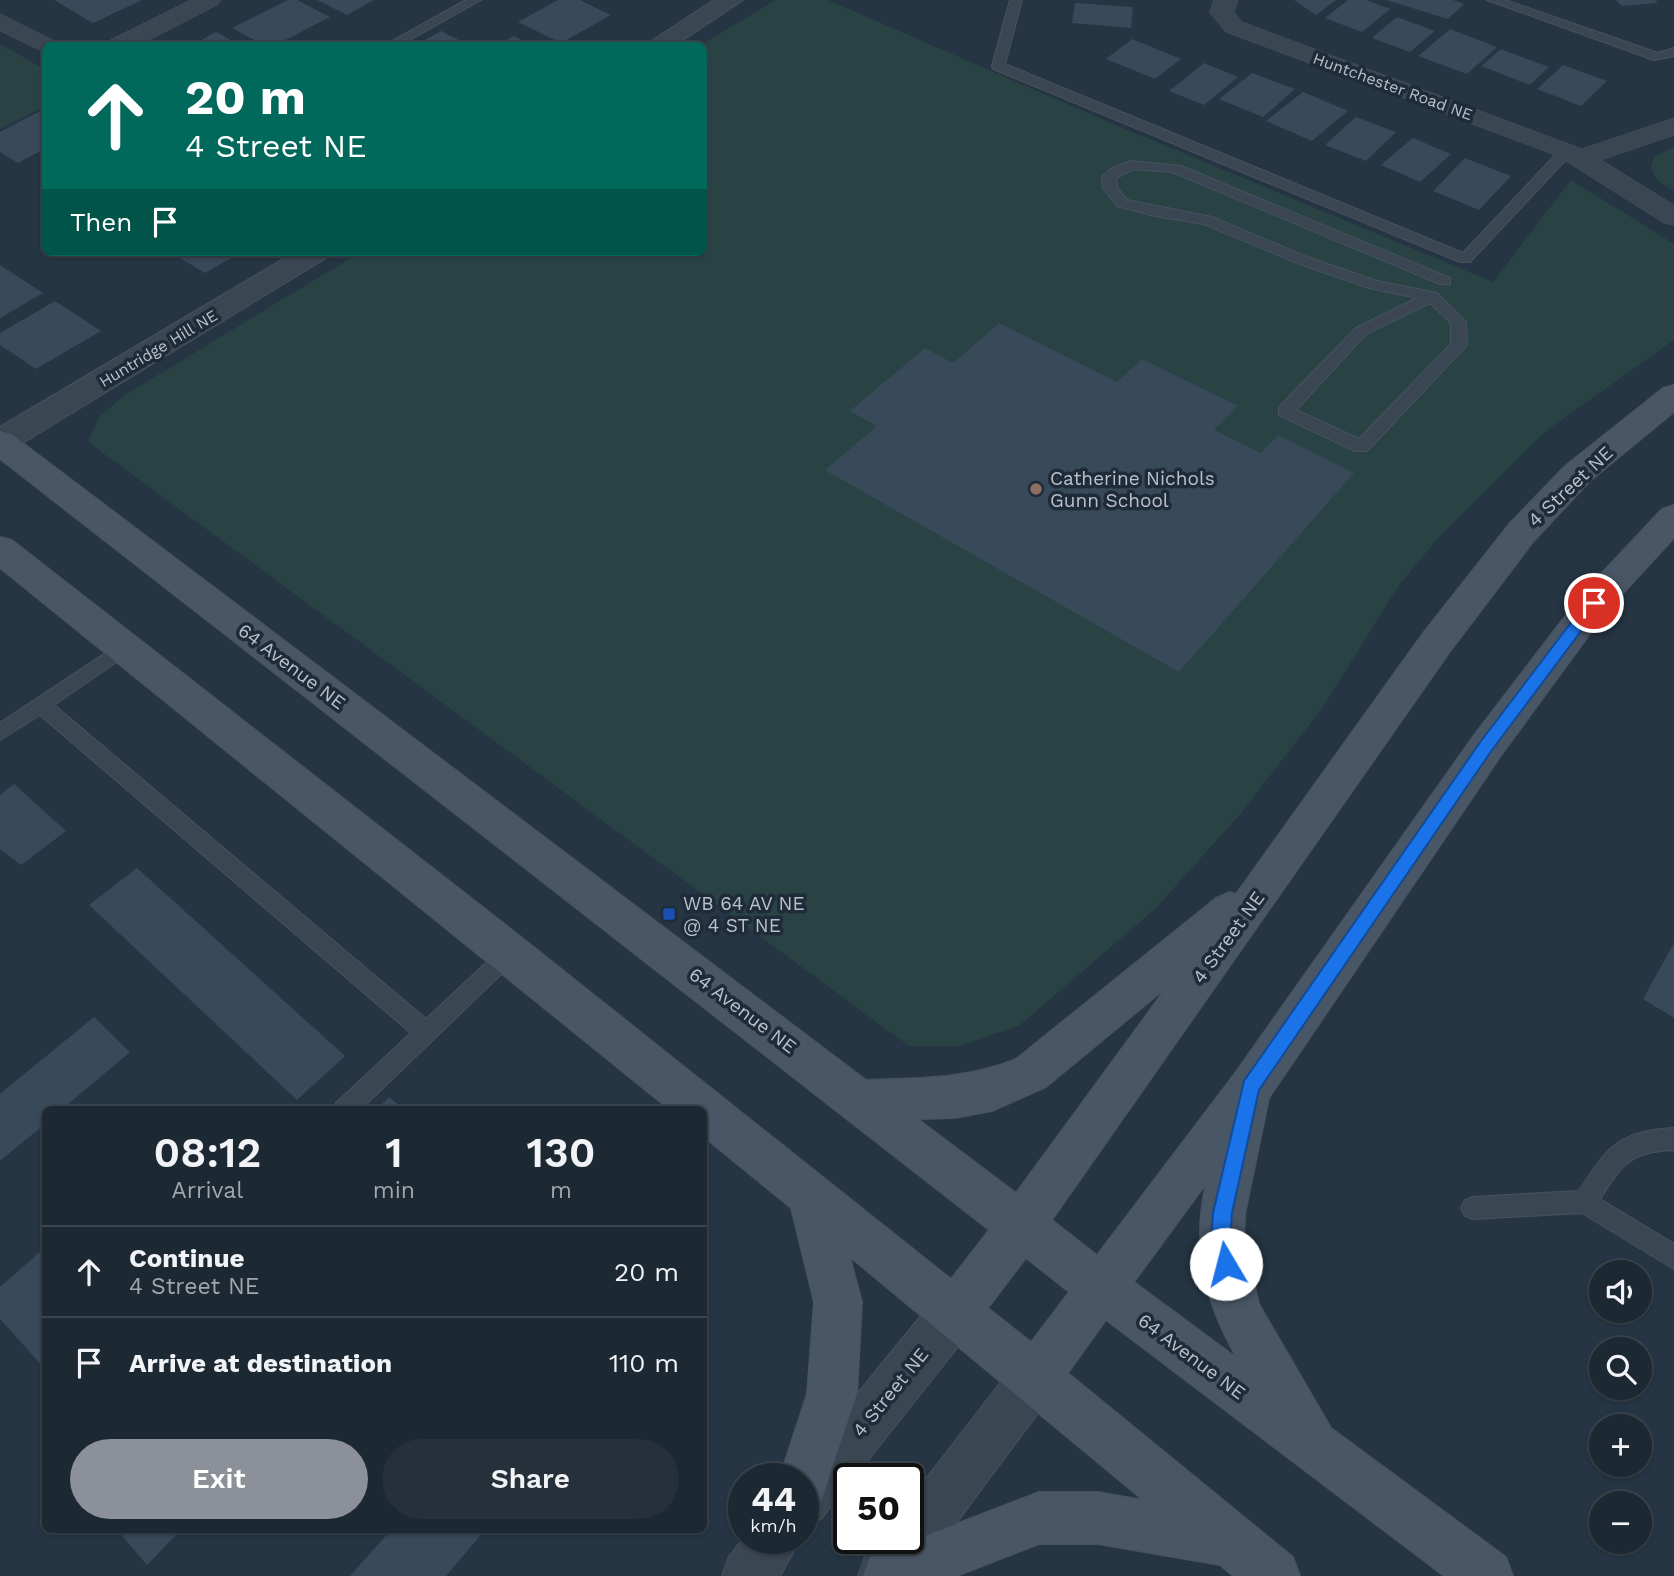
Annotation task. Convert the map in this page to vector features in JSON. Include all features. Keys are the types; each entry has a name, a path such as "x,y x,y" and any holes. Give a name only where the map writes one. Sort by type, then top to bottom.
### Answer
{"main road":[{"name":"4 Street NE","path":"955,1312 1022,1225 1064,1161 1275,873 1436,643 1521,533 1577,474 1674,395"},
{"name":"64 Avenue NE","path":"0,442 1100,1286 1319,1453 1487,1576"},
{"path":"1035,1377 1100,1286 1251,1087 1487,746 1594,603 1674,517"},
{"path":"0,549 122,649 510,953 700,1106"},
{"path":"861,1101 955,1097 992,1090 1031,1073 1275,873"},
{"path":"1251,1087 1222,1213 1221,1240 1237,1312 1319,1453"},
{"path":"707,1112 1035,1377 1274,1576"},
{"path":"810,1463 832,1394 838,1302 811,1196"},
{"path":"887,1576 1040,1518 1098,1518 1229,1541"}],"street":[{"path":"125,42 209,0"},
{"path":"663,42 731,0"},
{"name":"Huntchester Road NE","path":"1226,0 1222,13 1234,27 1573,155 1674,217"},
{"path":"0,21 42,44"},
{"path":"1573,155 1674,127"},
{"name":"Huntridge Hill NE","path":"0,442 309,256"},
{"name":"4 Street NE","path":"819,1481 955,1312"},
{"path":"887,1576 1035,1377"},
{"path":"748,1576 764,1554"}],"lane":[{"path":"396,42 475,0"},
{"path":"1016,0 998,66 1465,259 1573,155"},
{"path":"1493,0 1658,57 1674,51"},
{"path":"1432,296 1361,331 1285,411 1361,447 1459,345 1458,322 1432,296 1362,281 1302,260 1207,220 1155,212 1122,203 1110,188 1110,177 1121,166 1146,163 1176,169 1445,281"},
{"path":"0,733 122,649"},
{"path":"41,705 427,1033"},
{"path":"348,1106 510,953"},
{"path":"1585,1202 1623,1148 1648,1139 1674,1139"},
{"path":"1473,1208 1585,1202 1674,1257"}],"green space":[{"path":"776,0 828,0 1106,121 1493,282 1571,180 1674,244 1674,340 1547,430 1439,537 1399,585 1323,707 1242,812 1155,909 1020,1025 960,1046 909,1046 88,442 99,417 125,395 354,256 707,256 706,42"},
{"path":"0,44 42,68 42,108 0,129"},
{"path":"1674,147 1674,191 1658,181 1651,169 1654,157"}],"building":[{"path":"54,0 142,0 93,23"},
{"path":"288,0 297,0 330,17 282,42 258,42 232,28"},
{"path":"317,0 374,0 347,15"},
{"path":"558,0 580,0 611,15 563,42 518,22"},
{"path":"1294,0 1336,0 1316,15"},
{"path":"1348,0 1366,0 1390,9 1362,32 1325,18"},
{"path":"1386,0 1453,0 1464,4 1448,19"},
{"path":"1616,0 1655,0 1658,3 1622,6"},
{"path":"1075,3 1133,7 1131,28 1072,23"},
{"path":"1397,17 1435,31 1410,52 1372,38"},
{"path":"1450,29 1497,47 1467,74 1418,56"},
{"path":"441,31 463,42 421,42"},
{"path":"216,32 235,42 197,42"},
{"path":"514,36 525,42 503,42"},
{"path":"1132,39 1181,59 1155,79 1106,59"},
{"path":"1501,49 1549,67 1530,85 1481,66"},
{"path":"1204,63 1238,77 1204,105 1169,91"},
{"path":"1563,65 1607,81 1581,106 1537,89"},
{"path":"1252,73 1295,89 1263,117 1219,99"},
{"path":"1303,92 1348,111 1312,141 1266,121"},
{"path":"42,110 42,150 18,163 0,152 0,132"},
{"path":"1356,117 1396,132 1366,161 1325,145"},
{"path":"1413,138 1451,154 1420,182 1381,165"},
{"path":"1465,158 1511,176 1479,210 1433,191"},
{"path":"177,256 234,256 205,273"},
{"path":"0,265 43,293 0,318"},
{"path":"55,301 101,331 36,369 0,345 0,333"},
{"path":"999,323 1117,382 1142,359 1238,406 1214,430 1261,453 1278,435 1354,473 1179,672 825,470 877,426 850,411 925,348 953,363"},
{"path":"14,784 66,831 21,865 0,849 0,795"},
{"path":"137,868 345,1056 297,1100 89,905"},
{"path":"1674,943 1674,1018 1643,999"},
{"path":"94,1017 130,1052 66,1106 42,1106 42,1126 0,1161 0,1094"},
{"path":"389,1097 399,1106 380,1106"},
{"path":"42,1250 42,1366 0,1319 0,1287"},
{"path":"120,1533 178,1533 147,1565"},
{"path":"388,1533 482,1533 446,1576 350,1576"}],"place":[{"name":"Catherine Nichols Gunn School","path":"1036,489"},
{"name":"WB 64 AV NE @ 4 ST NE","path":"669,914"}],"route":[{"path":"1226,1264 1221,1240 1222,1213 1251,1087 1487,746 1594,603"}]}
